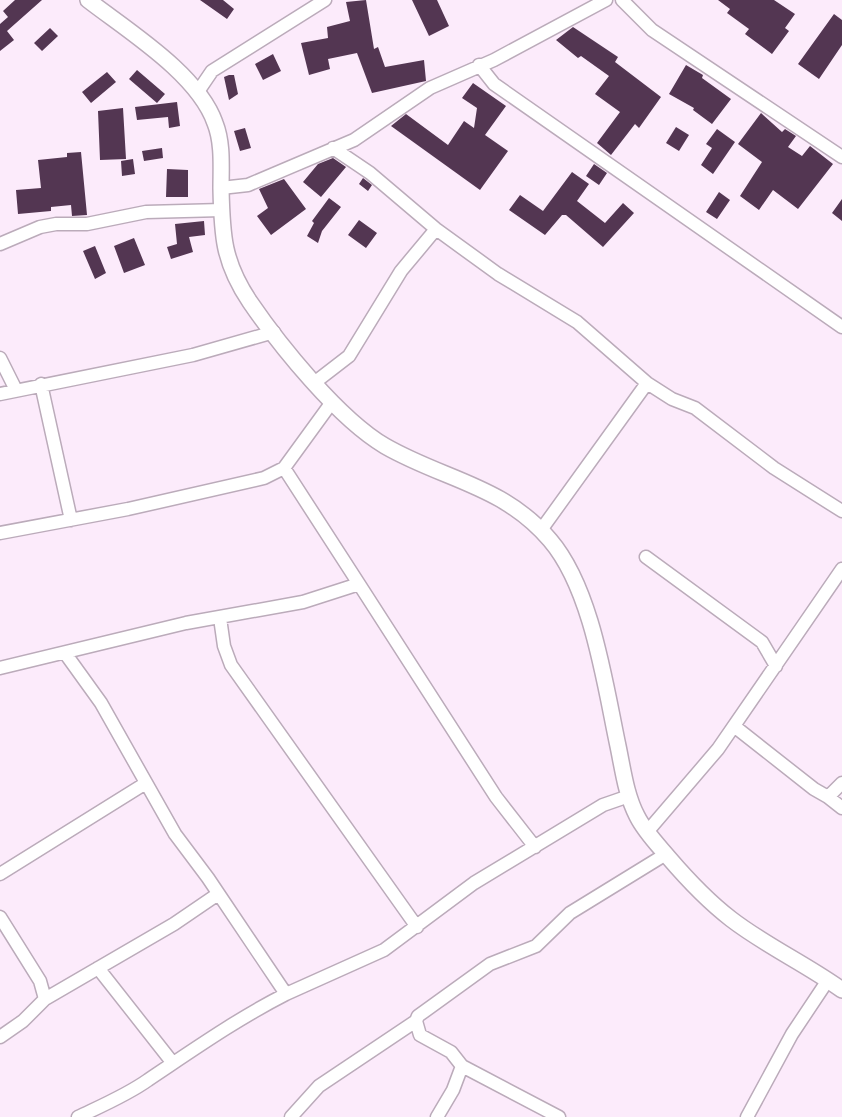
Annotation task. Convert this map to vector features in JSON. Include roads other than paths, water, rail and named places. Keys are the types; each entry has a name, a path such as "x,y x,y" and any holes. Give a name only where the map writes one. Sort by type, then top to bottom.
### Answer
{"street":[{"path":"88,0 139,39 197,93 211,113 219,134 222,210 228,261 252,304 314,383 332,402 382,444 494,494 541,530 566,562 577,583 599,656 629,796 647,832 729,917 842,990"},
{"path":"197,93 212,71 325,0"},
{"path":"221,188 248,185 369,132 430,88 606,0"},
{"path":"622,0 652,30 842,157"},
{"path":"479,65 494,84 842,327"},
{"path":"333,148 370,173 436,229 498,274 578,322 647,383 672,399 695,408 774,468 842,511"},
{"path":"0,244 40,227 56,224 87,224 146,212 222,210"},
{"path":"314,383 349,356 401,271 436,229"},
{"path":"0,394 193,355 274,332"},
{"path":"0,358 16,390"},
{"path":"541,530 647,383"},
{"path":"41,384 71,520"},
{"path":"0,533 264,478 284,468 332,402"},
{"path":"284,468 289,480 337,546 496,797 535,847"},
{"path":"646,557 762,642 776,666"},
{"path":"647,832 718,749 842,569"},
{"path":"0,668 186,623 303,602 359,584"},
{"path":"220,618 224,646 231,665 417,927"},
{"path":"65,653 101,703 175,834 286,994"},
{"path":"734,726 842,808"},
{"path":"0,874 146,783"},
{"path":"828,797 842,783"},
{"path":"78,1117 97,1113 172,1062 286,994 384,950 474,883 603,806 629,796"},
{"path":"291,1117 319,1086 416,1021 423,1011 490,964 536,946 570,913 666,854"},
{"path":"0,1037 23,1021 45,999 174,924 218,894"},
{"path":"0,918 40,981 45,999"},
{"path":"98,968 172,1062"},
{"path":"752,1115 792,1034 828,980"},
{"path":"416,1021 420,1035 452,1052 462,1066 559,1117"},
{"path":"437,1117 453,1090 462,1066"}]}
